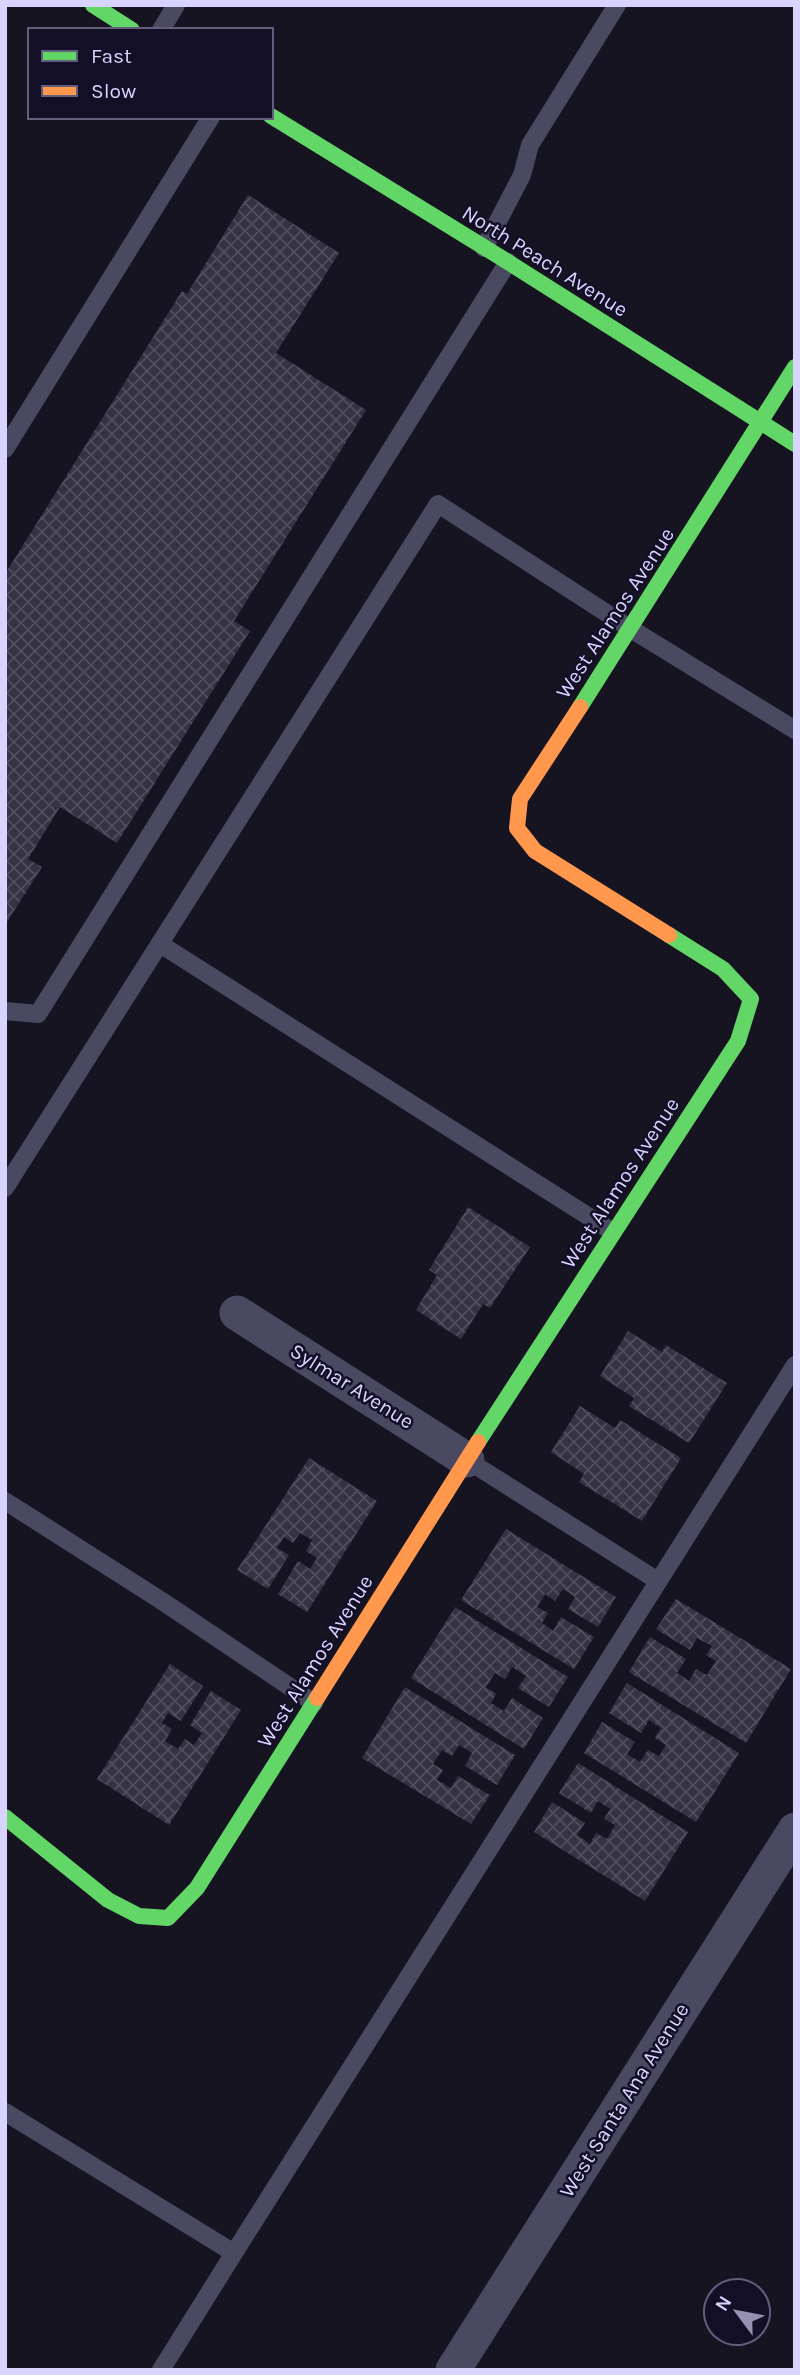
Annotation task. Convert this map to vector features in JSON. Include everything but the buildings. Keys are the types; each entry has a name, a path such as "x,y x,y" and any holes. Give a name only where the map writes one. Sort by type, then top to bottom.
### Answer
{"street":[{"path":"93,5 129,28"},
{"name":"North Peach Avenue","path":"273,117 795,444"},
{"name":"West Alamos Avenue","path":"5,1817 108,1900 139,1916 168,1918 197,1888 467,1460 738,1041 751,999 723,970 536,851 517,828 520,800 795,367"},
{"name":"Sylmar Avenue","path":"237,1313 467,1460"},
{"name":"West Santa Ana Avenue","path":"453,2370 795,1830"}],"lane":[{"path":"162,28 176,5"},
{"path":"484,248 522,175 530,145 617,5"},
{"path":"5,449 210,119"},
{"path":"5,1011 38,1014 508,262"},
{"path":"5,1188 438,504 631,629 795,730"},
{"path":"160,944 613,1232"},
{"path":"161,2370 795,1365"},
{"path":"467,1460 658,1581"},
{"path":"5,1501 162,1601 314,1703"},
{"path":"5,2112 233,2253"}],"traffic: fast":[{"path":"93,5 129,28"},
{"path":"273,117 795,444"},
{"path":"580,707 795,367"},
{"path":"478,1442 738,1041 751,999 723,969 669,935"},
{"path":"5,1817 108,1900 139,1916 168,1918 197,1888 317,1698"}],"traffic: slow":[{"path":"580,707 520,799 517,828 535,851 669,935"},
{"path":"317,1698 478,1442"}]}
